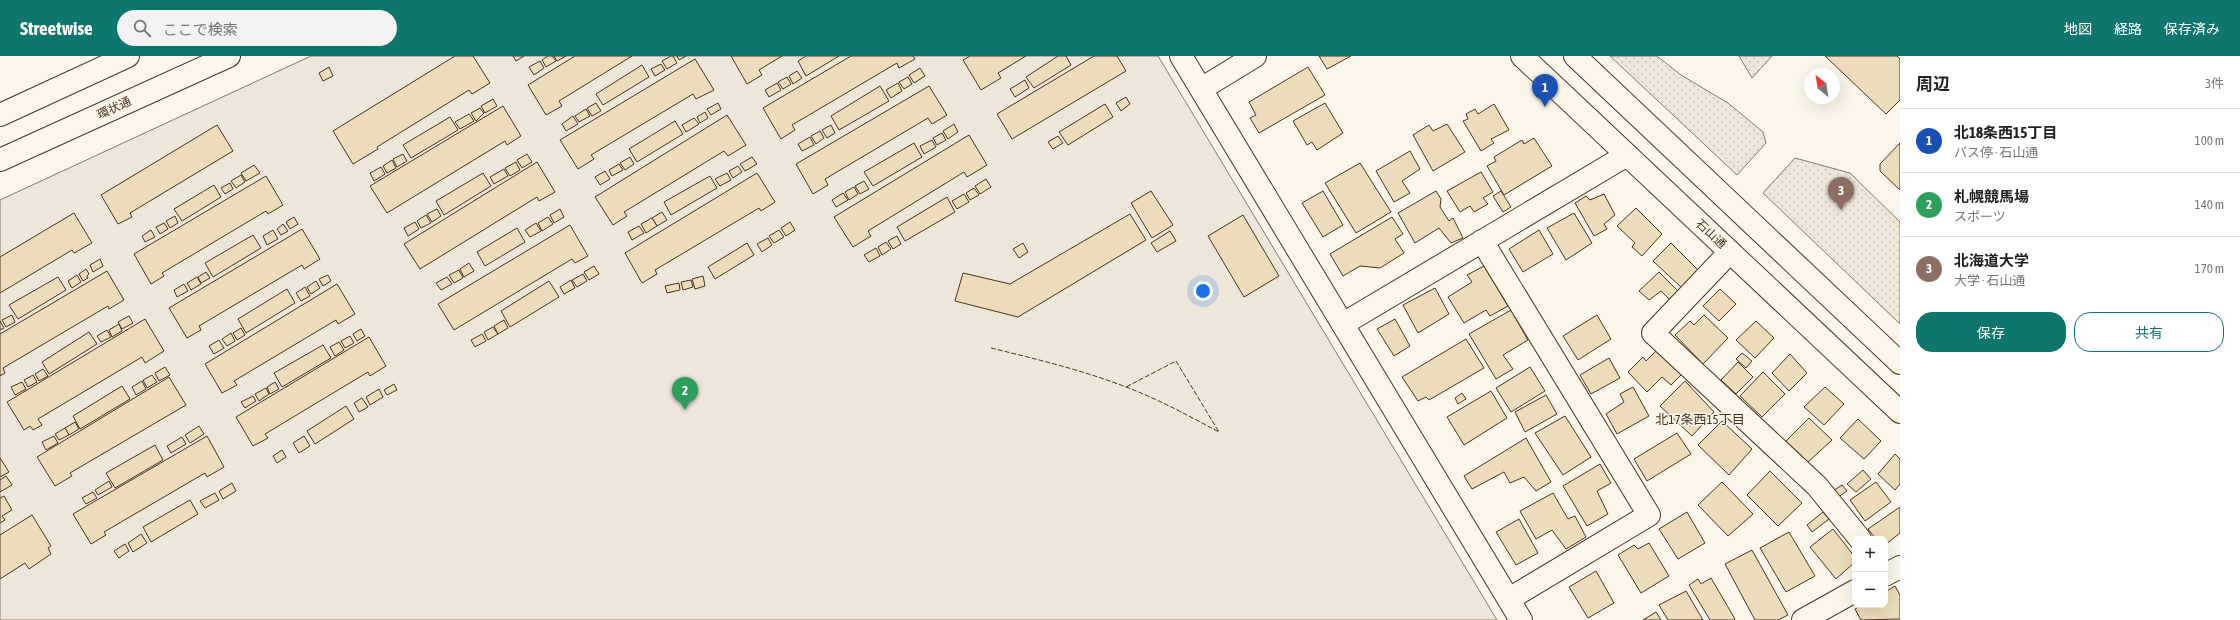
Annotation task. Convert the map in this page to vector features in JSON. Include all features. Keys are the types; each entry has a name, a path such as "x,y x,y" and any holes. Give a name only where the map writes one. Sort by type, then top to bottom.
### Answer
{"street":[{"path":"0,115 128,56"},
{"name":"環状通","path":"0,160 229,56"},
{"path":"1181,56 1521,620"},
{"path":"1201,89 1255,56"},
{"name":"石山通","path":"1522,56 1900,412"},
{"path":"1575,56 1900,362"},
{"path":"1343,324 1627,154"},
{"path":"1482,241 1649,516 1509,599"},
{"path":"1730,252 1653,333 1817,486 1858,536"},
{"path":"1803,620 1830,614 1852,594"}],"shaded area":[{"path":"311,56 1158,56 1497,620 0,620 0,200"},
{"path":"1610,56 1657,56 1681,75 1728,103 1763,132 1766,143 1737,175"},
{"path":"1739,56 1772,56 1752,78"},
{"path":"1795,158 1850,173 1900,222 1900,324 1763,193"}],"building":[{"path":"455,56 473,56 490,83 472,94 469,90 377,147 378,149 353,164 333,131"},
{"path":"513,56 524,56 516,61"},
{"path":"548,56 552,56 556,61 546,67 542,60"},
{"path":"554,56 566,56 557,61"},
{"path":"575,56 632,56 559,101 562,106 546,115 528,85"},
{"path":"673,56 677,63 667,69 662,61"},
{"path":"677,56 686,56 679,60"},
{"path":"731,56 782,56 759,70 762,75 747,84"},
{"path":"806,56 839,56 806,76 798,61"},
{"path":"851,56 913,56 915,59 899,68 897,63 792,125 795,130 781,139 763,108"},
{"path":"970,56 1026,56 998,73 1001,78 981,90 963,60"},
{"path":"1058,56 1066,56 1071,65 1034,88 1026,77"},
{"path":"1094,56 1117,56 1126,71 1012,139 997,114"},
{"path":"1319,56 1351,56 1327,69"},
{"path":"1825,56 1897,56 1900,59 1900,100 1886,114 1840,70 1840,68 1838,68"},
{"path":"695,59 714,90 696,99 693,94 591,155 594,159 578,169 560,140"},
{"path":"540,61 544,68 534,75 529,67"},
{"path":"661,64 665,70 655,76 651,69"},
{"path":"642,65 649,77 603,105 596,94"},
{"path":"329,67 333,76 323,81 319,73"},
{"path":"1308,67 1325,95 1259,133 1250,118 1256,115 1249,102"},
{"path":"920,68 925,76 914,83 909,75"},
{"path":"797,71 802,78 793,84 789,76"},
{"path":"787,77 791,84 783,89 778,82"},
{"path":"908,77 912,84 904,89 899,82"},
{"path":"1025,80 1029,88 1015,97 1010,89"},
{"path":"777,83 781,90 769,97 765,90"},
{"path":"898,83 902,91 891,98 886,90"},
{"path":"880,86 889,101 839,130 831,116"},
{"path":"929,86 947,115 932,124 928,118 825,179 828,185 813,194 796,164"},
{"path":"1126,97 1130,104 1121,111 1116,103"},
{"path":"493,99 497,106 485,113 481,106"},
{"path":"596,103 601,111 592,116 587,108"},
{"path":"718,103 721,109 711,115 707,109"},
{"path":"1325,103 1343,133 1317,150 1312,142 1307,145 1293,121"},
{"path":"1105,104 1113,117 1068,145 1059,132"},
{"path":"1494,104 1509,130 1491,139 1494,143 1481,151 1463,121 1468,119 1466,114 1475,109 1478,114"},
{"path":"503,106 521,136 507,145 505,141 387,213 370,186"},
{"path":"480,108 484,113 476,121 471,113"},
{"path":"586,109 590,116 579,122 575,116"},
{"path":"705,112 708,118 700,123 697,117"},
{"path":"469,114 474,121 460,129 455,122"},
{"path":"727,115 746,145 728,156 724,151 624,212 627,216 613,225 595,197"},
{"path":"573,116 578,124 566,131 562,124"},
{"path":"450,117 458,130 411,158 403,145"},
{"path":"694,118 699,124 686,132 682,125"},
{"path":"675,121 683,134 637,162 629,149"},
{"path":"954,124 958,132 948,139 943,131"},
{"path":"1447,124 1465,152 1433,171 1413,135 1429,125 1433,131"},
{"path":"217,125 233,151 130,213 132,217 118,224 101,195"},
{"path":"831,125 835,133 827,138 822,130"},
{"path":"820,131 824,138 816,144 811,136"},
{"path":"942,133 946,140 937,145 933,138"},
{"path":"969,135 987,165 967,177 964,172 868,231 871,236 853,247 834,217"},
{"path":"1058,136 1063,143 1053,149 1048,142"},
{"path":"810,137 814,145 802,151 798,144"},
{"path":"1534,138 1552,166 1504,195 1487,166 1496,161 1494,157 1522,140 1524,144"},
{"path":"932,140 936,147 924,154 920,146"},
{"path":"914,143 922,157 873,186 864,172"},
{"path":"1900,143 1900,190 1880,171 1880,164"},
{"path":"1410,151 1420,169 1402,181 1410,193 1394,202 1376,171"},
{"path":"403,154 407,161 397,167 393,159"},
{"path":"527,154 532,162 522,168 517,160"},
{"path":"630,157 634,164 625,170 620,163"},
{"path":"752,157 757,164 745,171 740,164"},
{"path":"392,160 396,168 387,173 383,166"},
{"path":"516,162 520,170 510,176 505,168"},
{"path":"537,162 555,192 539,201 537,197 420,269 404,244"},
{"path":"1360,163 1391,212 1356,233 1325,183"},
{"path":"619,164 623,170 612,176 609,170"},
{"path":"254,165 260,173 246,181 241,173"},
{"path":"738,166 742,172 733,178 729,171"},
{"path":"381,167 385,174 374,181 370,173"},
{"path":"504,169 508,176 494,184 490,177"},
{"path":"605,171 610,179 600,185 595,177"},
{"path":"1481,172 1493,192 1483,198 1488,204 1474,212 1470,206 1460,212 1447,191"},
{"path":"483,173 491,186 444,215 436,201"},
{"path":"727,173 731,180 720,186 715,179"},
{"path":"757,173 775,202 761,211 759,208 655,270 657,274 642,283 625,253"},
{"path":"241,175 245,182 236,188 231,181"},
{"path":"266,176 283,205 268,214 266,211 162,273 164,276 151,284 134,254"},
{"path":"710,176 717,188 671,215 664,202"},
{"path":"986,179 991,187 980,194 975,186"},
{"path":"864,181 869,189 860,194 855,186"},
{"path":"230,183 233,189 225,194 221,188"},
{"path":"214,185 221,197 182,221 174,209"},
{"path":"854,187 858,194 849,200 845,192"},
{"path":"974,188 979,195 970,200 966,193"},
{"path":"1151,191 1173,225 1152,238 1131,203"},
{"path":"1323,191 1343,225 1323,237 1302,203"},
{"path":"1436,191 1441,199 1440,207 1449,221 1453,218 1463,238 1451,243 1439,228 1415,243 1398,213"},
{"path":"1501,191 1511,207 1503,212 1493,196"},
{"path":"843,193 848,200 836,207 832,200"},
{"path":"964,194 969,202 957,209 952,201"},
{"path":"1604,194 1615,215 1604,224 1607,229 1594,236 1575,203 1586,196 1590,200"},
{"path":"947,197 955,212 905,241 897,227"},
{"path":"1636,208 1662,234 1642,256 1632,247 1635,243 1617,226"},
{"path":"437,209 441,216 432,222 427,214"},
{"path":"560,209 564,217 554,223 550,215"},
{"path":"662,212 667,220 657,226 652,218"},
{"path":"74,213 92,243 74,253 72,250 0,293 0,257"},
{"path":"1574,213 1592,243 1566,260 1547,228"},
{"path":"1130,214 1146,240 1018,317 955,301 963,273 1010,284"},
{"path":"426,215 431,223 421,228 417,221"},
{"path":"1243,215 1279,276 1244,297 1208,236"},
{"path":"175,216 178,223 170,228 166,221"},
{"path":"294,217 298,224 290,229 286,222"},
{"path":"548,217 553,224 542,231 538,223"},
{"path":"1392,217 1403,234 1395,239 1404,253 1380,268 1360,266 1343,276 1330,254"},
{"path":"652,218 657,226 646,233 641,224"},
{"path":"415,222 419,229 408,236 404,228"},
{"path":"790,222 795,230 786,236 781,228"},
{"path":"164,223 168,229 160,234 156,227"},
{"path":"536,223 541,231 530,237 525,230"},
{"path":"283,224 288,231 281,235 277,229"},
{"path":"570,225 588,256 575,263 572,259 454,330 438,304"},
{"path":"639,226 644,233 632,240 628,232"},
{"path":"517,228 525,242 485,266 477,252"},
{"path":"302,229 320,259 304,269 302,265 199,326 201,330 187,338 169,308"},
{"path":"151,230 155,237 145,242 142,236"},
{"path":"273,230 278,239 267,245 263,236"},
{"path":"779,230 784,237 774,243 769,236"},
{"path":"1539,230 1553,254 1523,272 1509,249"},
{"path":"1170,231 1176,241 1157,252 1151,243"},
{"path":"253,235 261,248 213,277 205,263"},
{"path":"897,236 901,244 893,249 888,241"},
{"path":"768,238 772,245 762,252 757,244"},
{"path":"886,242 891,249 882,255 878,247"},
{"path":"747,243 754,255 715,279 708,267"},
{"path":"1023,243 1028,252 1019,258 1013,249"},
{"path":"1671,243 1699,271 1682,288 1653,261"},
{"path":"876,248 880,256 869,262 864,255"},
{"path":"100,259 103,266 93,272 90,265"},
{"path":"469,263 474,271 464,277 460,269"},
{"path":"594,266 599,274 589,280 584,272"},
{"path":"1484,266 1508,306 1490,316 1486,310 1464,323 1448,297 1472,282 1467,275"},
{"path":"86,269 89,274 87,276 88,278 83,281 79,274"},
{"path":"459,270 463,278 454,283 449,275"},
{"path":"107,271 124,300 109,309 108,306 3,368 5,373 0,376 0,334"},
{"path":"206,272 210,278 201,283 198,277"},
{"path":"1659,272 1681,294 1672,302 1661,291 1649,300 1639,291"},
{"path":"583,274 587,281 577,287 572,280"},
{"path":"77,275 81,282 72,288 68,281"},
{"path":"328,275 331,281 323,286 319,279"},
{"path":"703,276 705,286 695,289 692,279"},
{"path":"58,277 66,290 18,319 9,305"},
{"path":"197,277 201,284 191,290 187,283"},
{"path":"447,277 452,284 441,290 436,283"},
{"path":"571,280 575,288 564,294 560,287"},
{"path":"691,280 693,287 683,290 681,282"},
{"path":"316,281 320,288 311,294 307,287"},
{"path":"549,281 559,297 510,327 501,311"},
{"path":"679,283 680,290 667,293 665,286"},
{"path":"184,284 188,291 177,297 174,290"},
{"path":"337,284 355,314 338,324 336,320 234,381 237,385 222,393 205,364"},
{"path":"305,287 310,296 301,301 296,293"},
{"path":"1435,288 1449,314 1418,333 1403,305"},
{"path":"287,289 295,303 246,333 238,319"},
{"path":"1720,289 1736,304 1719,321 1703,306"},
{"path":"1511,310 1528,340 1503,355 1513,369 1496,379 1469,334"},
{"path":"12,315 15,322 6,327 2,320"},
{"path":"1597,315 1611,339 1578,360 1563,336"},
{"path":"1704,315 1728,338 1703,364 1675,335 1690,321 1694,325"},
{"path":"129,316 133,323 122,329 118,322"},
{"path":"145,319 164,351 145,363 142,357 38,419 42,425 33,430 30,426 24,430 7,402"},
{"path":"1395,319 1410,346 1394,356 1377,329"},
{"path":"504,320 508,328 498,334 494,326"},
{"path":"0,321 4,328 0,330"},
{"path":"1756,321 1774,338 1755,358 1736,340"},
{"path":"119,324 122,331 112,337 109,330"},
{"path":"493,327 498,334 488,340 484,332"},
{"path":"241,328 245,335 237,340 233,333"},
{"path":"361,329 365,336 357,341 353,334"},
{"path":"107,330 111,337 101,342 97,336"},
{"path":"89,332 97,344 49,374 42,362"},
{"path":"231,333 235,341 227,346 222,339"},
{"path":"482,334 486,341 475,347 471,340"},
{"path":"350,336 354,343 345,348 341,341"},
{"path":"369,337 386,366 370,376 368,372 265,434 268,438 253,446 236,417"},
{"path":"1466,339 1484,368 1429,400 1426,397 1418,401 1402,377"},
{"path":"219,340 224,348 214,354 209,346"},
{"path":"339,342 344,350 335,356 330,347"},
{"path":"323,345 331,358 282,387 274,373"},
{"path":"1658,349 1682,374 1671,385 1662,377 1647,392 1628,372 1643,357 1646,361"},
{"path":"1742,353 1752,361 1746,368 1736,359"},
{"path":"1790,354 1807,373 1789,391 1772,373"},
{"path":"1609,358 1620,378 1591,394 1580,375"},
{"path":"1738,362 1753,377 1736,394 1721,380"},
{"path":"165,367 170,375 159,381 155,373"},
{"path":"1530,367 1545,391 1511,412 1496,388"},
{"path":"43,369 48,376 39,381 35,374"},
{"path":"1763,372 1785,394 1762,417 1740,396"},
{"path":"33,375 37,382 28,387 24,380"},
{"path":"152,375 157,382 147,388 143,380"},
{"path":"169,377 186,405 70,473 72,476 55,486 37,457"},
{"path":"142,381 146,389 136,395 132,387"},
{"path":"1685,381 1714,412 1692,436 1660,406"},
{"path":"22,382 26,389 15,395 11,387"},
{"path":"275,382 279,389 270,394 267,387"},
{"path":"394,384 397,390 387,395 384,390"},
{"path":"122,386 130,399 80,429 73,416"},
{"path":"1633,387 1649,416 1617,434 1606,414 1624,402 1620,394"},
{"path":"1825,387 1844,404 1824,425 1804,407"},
{"path":"266,388 269,394 259,401 255,394"},
{"path":"379,389 383,397 370,405 366,397"},
{"path":"1491,391 1507,418 1464,445 1447,417"},
{"path":"1462,393 1466,399 1458,404 1455,398"},
{"path":"1546,395 1557,414 1525,432 1515,412"},
{"path":"253,396 256,401 245,408 241,402"},
{"path":"362,398 368,407 359,412 354,403"},
{"path":"346,406 354,419 315,444 307,431"},
{"path":"1565,416 1591,457 1563,475 1535,433"},
{"path":"1809,418 1832,440 1808,462 1786,441"},
{"path":"1858,419 1881,441 1864,459 1840,438"},
{"path":"1722,421 1752,449 1729,475 1698,445"},
{"path":"75,422 79,429 69,435 65,428"},
{"path":"199,426 204,434 190,443 185,435"},
{"path":"65,428 69,435 59,440 55,434"},
{"path":"1677,433 1691,454 1647,481 1634,459"},
{"path":"54,436 58,443 46,450 42,442"},
{"path":"207,436 224,467 207,477 205,473 104,532 106,535 91,544 73,514"},
{"path":"304,436 310,446 299,453 293,443"},
{"path":"182,437 186,444 171,453 167,446"},
{"path":"1526,438 1551,482 1536,491 1524,477 1510,483 1504,472 1472,489 1464,476"},
{"path":"155,445 163,460 115,488 106,473"},
{"path":"282,450 286,457 277,463 273,456"},
{"path":"1895,454 1900,459 1900,484 1895,490 1878,474"},
{"path":"0,458 9,472 0,477"},
{"path":"1600,464 1611,483 1597,491 1608,514 1587,526 1563,486"},
{"path":"1863,470 1871,479 1856,492 1847,484"},
{"path":"1770,471 1802,503 1778,526 1747,495"},
{"path":"6,476 12,485 0,492 0,480"},
{"path":"109,481 112,487 98,495 95,490"},
{"path":"1722,482 1753,514 1728,536 1698,505"},
{"path":"1876,482 1891,502 1865,521 1850,500"},
{"path":"232,483 236,491 223,499 219,491"},
{"path":"1842,485 1847,491 1837,498 1833,491"},
{"path":"93,492 97,498 86,504 82,498"},
{"path":"215,493 219,500 205,508 200,501"},
{"path":"1553,493 1568,519 1575,516 1586,537 1566,549 1552,530 1536,539 1520,511"},
{"path":"4,496 12,510 2,516 5,520 0,523 0,498"},
{"path":"190,500 198,514 151,542 143,527"},
{"path":"1900,507 1900,533 1888,543 1888,536 1874,536 1868,529"},
{"path":"1687,512 1705,543 1678,559 1659,529"},
{"path":"1823,512 1829,519 1812,532 1807,525"},
{"path":"32,515 51,546 48,548 51,554 29,569 25,563 0,579 0,535"},
{"path":"1519,519 1538,553 1516,565 1496,532"},
{"path":"1833,529 1852,553 1852,565 1836,579 1810,547"},
{"path":"1789,532 1815,576 1786,592 1760,548"},
{"path":"141,534 147,543 133,552 128,543"},
{"path":"1649,543 1669,576 1641,593 1618,555 1634,545 1638,549"},
{"path":"125,544 129,551 119,558 114,551"},
{"path":"1752,550 1788,615 1778,620 1755,620 1725,564"},
{"path":"1596,571 1614,603 1588,618 1569,587"},
{"path":"1711,578 1735,619 1710,620 1689,585 1698,579 1701,584"},
{"path":"1895,586 1900,595 1900,619 1861,620 1855,609 1857,608 1888,608 1888,590"},
{"path":"1686,591 1703,620 1668,620 1659,605"},
{"path":"1656,612 1661,620 1643,620"}],"fence":[{"path":"991,348 1076,370 1126,387 1162,402 1219,432 1176,361 1126,387"}],"place":[{"name":"北18条西15丁目","path":"1545,107"},
{"name":"北海道大学","path":"1841,210"},
{"name":"札幌競馬場","path":"685,410"}],"district":[{"name":"北17条西15丁目","path":"1700,419"}]}
